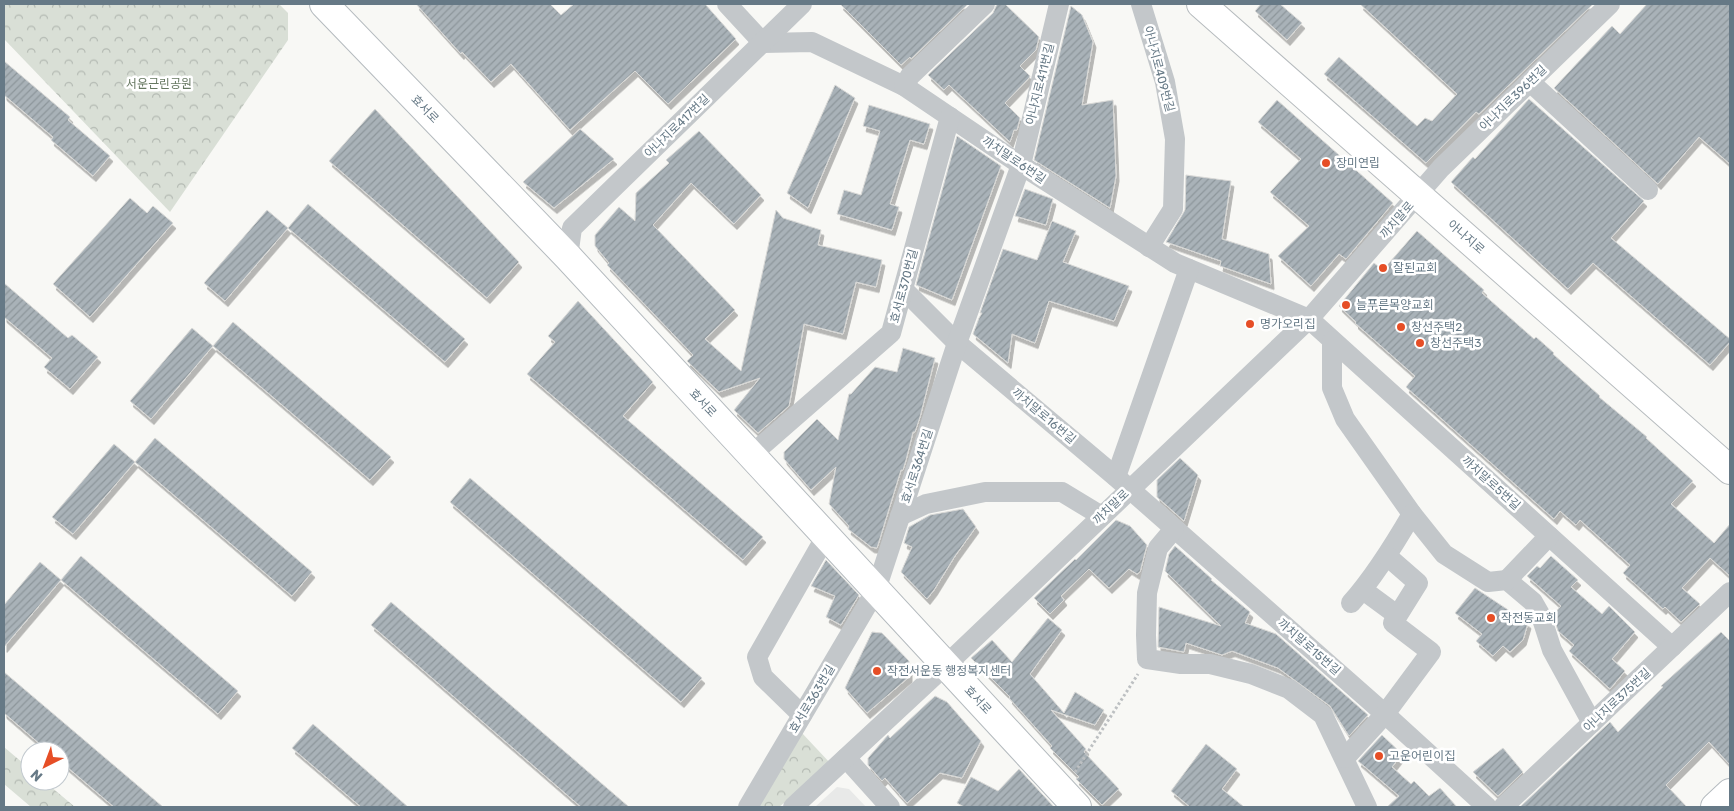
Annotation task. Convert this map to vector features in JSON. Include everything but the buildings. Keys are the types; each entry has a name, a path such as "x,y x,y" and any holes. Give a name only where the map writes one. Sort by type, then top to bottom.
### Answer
{"street":[{"name":"효서로","path":"324,4 568,257 1070,799"},
{"path":"727,4 763,42"},
{"name":"아나지로417번길","path":"568,257 572,228 802,4"},
{"path":"904,86 910,76 985,4"},
{"name":"아나지로411번길","path":"957,343 1020,165 1059,4"},
{"name":"아나지로409번길","path":"1141,4 1165,82 1175,139 1173,210 1149,247"},
{"name":"아나지로","path":"1201,4 1730,470"},
{"name":"아나지로396번길","path":"1418,195 1441,168 1610,4"},
{"name":"까치말로6번길","path":"763,42 812,42 904,86 1020,165 1175,263 1309,319"},
{"path":"1530,82 1648,190"},
{"name":"효서로370번길","path":"751,455 891,333 950,117"},
{"name":"까치말로","path":"793,807 946,665 1103,515 1123,483 1309,319 1418,195"},
{"path":"1123,483 1189,269"},
{"name":"까치말로16번길","path":"903,289 957,343 1123,483"},
{"name":"까치말로5번길","path":"1309,319 1672,647"},
{"path":"1332,341 1332,388 1345,419 1412,514 1444,554 1488,582 1507,580 1549,536"},
{"name":"효서로364번길","path":"876,590 957,343"},
{"name":"까치말로15번길","path":"1123,483 1385,714 1487,807"},
{"path":"900,516 926,504 986,492 1062,492 1103,515"},
{"path":"1397,615 1357,597 1387,556 1412,514"},
{"path":"1174,528 1158,548 1147,593 1147,659 1181,664 1210,664 1252,674 1289,689 1323,715 1367,807"},
{"path":"802,715 763,677 757,657 826,536"},
{"path":"1345,758 1385,714 1431,652 1393,623 1418,583 1387,556"},
{"path":"1507,580 1533,602 1541,616 1552,650 1592,723"},
{"name":"효서로363번길","path":"748,807 876,590"},
{"name":"아나지로375번길","path":"1503,807 1730,592"},
{"path":"846,758 890,807"},
{"path":"1715,807 1730,793"}],"path":[{"path":"1070,799 1147,659"}],"shaded area":[{"path":"837,787 849,789 866,807 815,807"}],"green space":[{"name":"서운근린공원","path":"4,4 279,4 288,13 288,40 170,212 4,39"},
{"path":"801,732 831,764 779,807 756,807"},
{"path":"4,747 20,761 20,791 56,791 75,807 31,807 4,784"}],"place":[{"name":"장미연립","path":"1326,163"},
{"name":"잘된교회","path":"1383,268"},
{"name":"늘푸른목양교회","path":"1346,305"},
{"name":"명가오리집","path":"1250,324"},
{"name":"창선주택2","path":"1401,327"},
{"name":"창선주택3","path":"1420,343"},
{"name":"작전동교회","path":"1491,618"},
{"name":"작전서운동 행정복지센터","path":"877,671"},
{"name":"고운어린이집","path":"1379,756"}]}
